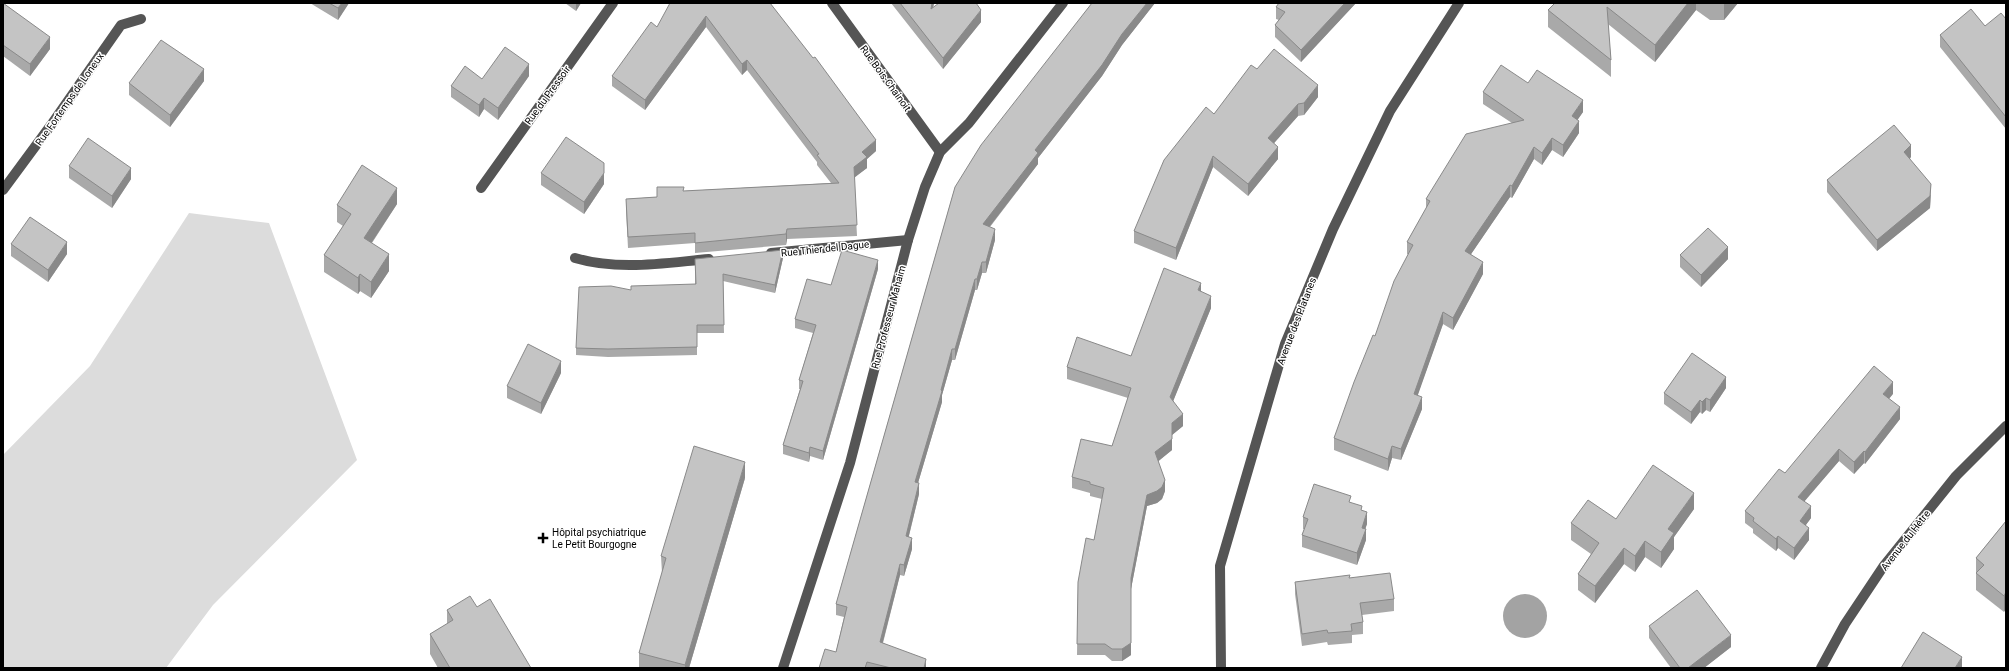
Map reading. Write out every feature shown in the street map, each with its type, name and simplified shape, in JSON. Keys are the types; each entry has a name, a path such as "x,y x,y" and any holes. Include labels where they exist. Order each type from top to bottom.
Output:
{"street":[{"name":"Rue du Pressoir","path":"481,188 613,3"},
{"name":"Rue Bois-Chainoit","path":"832,3 940,152"},
{"name":"Rue Professeur Mahaim","path":"783,668 850,462 908,240 925,187 940,152 969,123 1063,3"},
{"name":"Avenue des Platanes","path":"1221,668 1220,566 1285,344 1333,229 1390,111 1459,3"},
{"name":"Rue Fortemps de Loneux","path":"3,190 51,125 121,25 141,19"},
{"name":"Rue Thier del Dague","path":"760,254 908,240"},
{"path":"575,258 596,264 636,265 721,258"},
{"name":"Avenue du Hêtre","path":"1821,668 1845,624 1883,567 1956,476 2006,426"}],"shaded area":[{"path":"189,213 269,223 357,460 213,605 166,668 3,668 3,455 90,366"},
{"path":"1521,594 1529,594 1534,595 1541,600 1546,607 1546,625 1541,632 1534,637 1521,638 1513,635 1506,628 1503,620 1503,612 1506,604 1513,597"}],"building":[{"path":"3,3 50,37 30,64 3,45"},
{"path":"329,3 342,3 338,8"},
{"path":"670,3 770,3 813,58 815,57 876,140 862,152 867,157 854,167 857,225 787,229 786,234 695,243 695,233 628,237 626,199 657,197 657,187 684,187 683,191 839,183 817,155 819,154 747,60 742,64 706,16 645,100 612,76 651,22 657,27"},
{"path":"900,3 932,3 931,9 939,3 976,3 981,10 943,58"},
{"path":"1092,3 1147,3 1122,34 1102,65 1035,150 1038,153 983,224 995,229 986,262 982,262 977,279 975,279 955,349 952,349 941,390 942,391 915,482 919,483 906,536 912,538 904,565 900,564 880,642 926,659 924,668 891,668 867,662 865,668 819,668 825,649 836,652 847,607 836,604 955,187 981,145"},
{"path":"1279,3 1345,3 1301,50 1275,25 1285,12 1276,7"},
{"path":"1555,3 1688,3 1655,45 1607,7 1611,60 1548,10"},
{"path":"1971,9 1985,26 2001,13 2006,19 2006,117 1940,35"},
{"path":"161,40 204,69 170,115 129,83"},
{"path":"505,47 529,64 498,108 484,98 479,105 451,86 465,66 482,79"},
{"path":"1274,49 1318,85 1304,103 1298,104 1268,138 1278,147 1248,184 1213,156 1176,248 1134,231 1164,160 1206,107 1214,114 1251,65 1257,69"},
{"path":"1501,65 1528,83 1537,70 1583,100 1572,116 1579,121 1563,145 1552,138 1542,153 1534,147 1512,186 1510,185 1465,251 1483,262 1453,318 1443,312 1414,394 1422,397 1401,449 1392,446 1388,459 1334,438 1354,382 1373,335 1375,336 1394,281 1413,245 1407,242 1430,201 1426,199 1466,134 1524,120 1483,92"},
{"path":"1894,125 1911,145 1904,152 1931,184 1930,196 1877,240 1827,180"},
{"path":"566,137 604,163 604,173 584,202 541,173"},
{"path":"88,138 131,168 112,196 69,166"},
{"path":"362,165 397,188 364,238 389,254 371,282 360,274 358,278 324,255 351,214 337,205"},
{"path":"30,217 67,242 48,270 11,244"},
{"path":"1708,228 1728,247 1701,275 1680,255"},
{"path":"783,250 775,285 723,274 724,325 697,325 697,347 608,349 576,348 579,287 611,286 631,290 631,286 696,284 695,259"},
{"path":"842,250 878,260 823,451 810,447 809,453 783,445 803,381 799,380 816,325 795,319 807,279 831,285"},
{"path":"1164,268 1201,283 1198,290 1211,296 1170,397 1183,414 1172,423 1172,439 1155,452 1165,480 1162,487 1147,495 1131,578 1131,643 1122,649 1112,649 1105,644 1077,644 1078,582 1086,538 1094,540 1104,488 1072,477 1081,439 1112,446 1131,388 1067,367 1077,337 1131,356"},
{"path":"528,344 561,361 541,403 507,386"},
{"path":"1692,353 1726,377 1710,400 1706,398 1702,402 1700,400 1691,412 1664,393"},
{"path":"1874,366 1893,382 1883,394 1900,407 1865,452 1864,451 1854,462 1839,449 1798,497 1811,506 1800,521 1809,528 1794,548 1778,536 1776,539 1753,521 1754,518 1745,511 1779,469 1785,473"},
{"path":"694,446 745,462 685,665 639,653 666,558 661,556"},
{"path":"1653,465 1694,493 1668,529 1674,533 1661,552 1645,541 1635,556 1624,548 1595,586 1578,574 1599,543 1571,523 1588,500 1616,519"},
{"path":"1314,484 1351,496 1349,502 1362,506 1361,510 1367,512 1362,528 1366,529 1357,553 1302,535 1308,519 1303,517"},
{"path":"2006,521 2006,592 2004,596 1976,573 1984,565 1976,558"},
{"path":"1390,573 1394,599 1360,603 1363,622 1351,624 1352,631 1328,633 1327,630 1302,634 1295,582 1350,575 1349,578"},
{"path":"1697,590 1731,635 1688,668 1680,668 1649,626"},
{"path":"470,596 477,607 490,599 531,668 450,668 430,634 453,620 447,610"},
{"path":"1923,632 1962,657 1955,668 1901,668"}],"place":[{"name":"Hôpital psychiatrique Le Petit Bourgogne","path":"543,538"}]}
